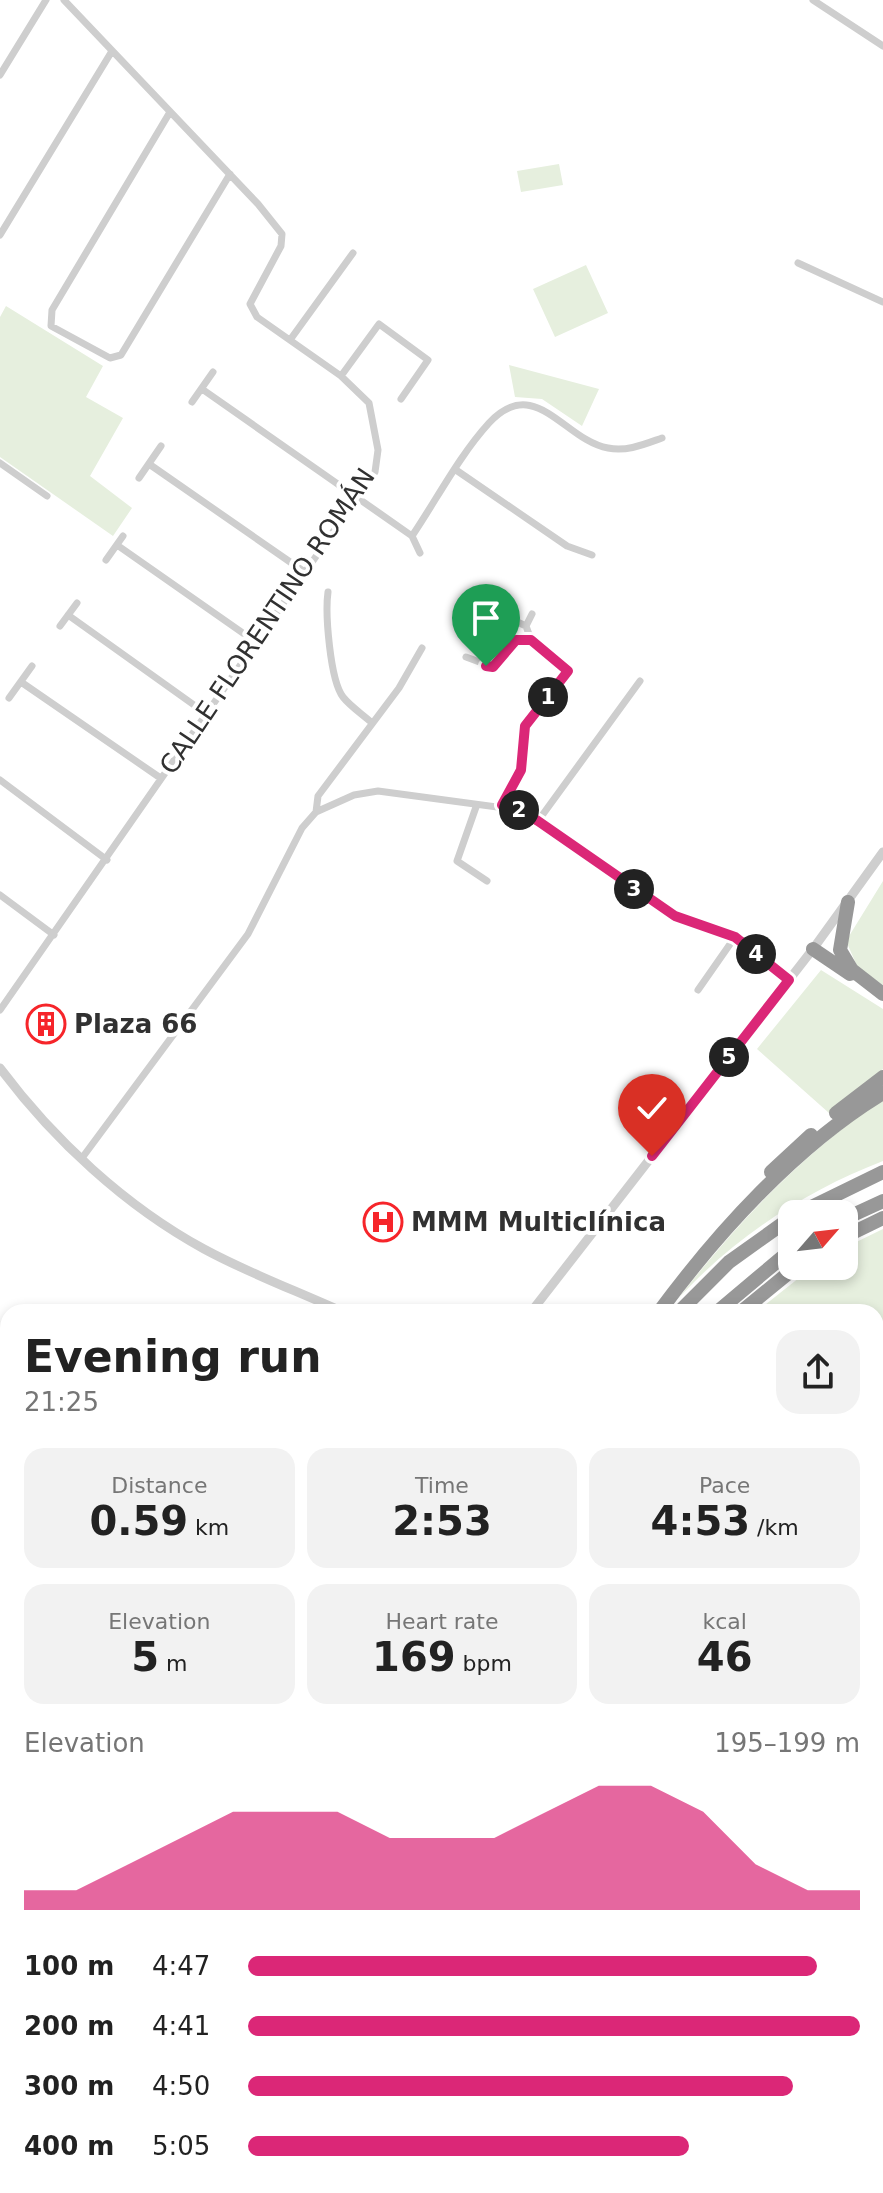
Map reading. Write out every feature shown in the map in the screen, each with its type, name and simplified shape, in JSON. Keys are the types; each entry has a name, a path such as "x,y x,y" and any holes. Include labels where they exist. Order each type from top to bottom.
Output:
{"highway":[{"path":"848,902 840,950 852,970 883,996"},
{"path":"813,949 883,996"},
{"path":"665,1304 742,1203 789,1154 883,1077"},
{"path":"715,1240 838,1124 883,1093"},
{"path":"824,1200 883,1172"},
{"path":"858,1212 883,1201"},
{"path":"858,1230 883,1218"},
{"path":"687,1304 729,1262 778,1227"},
{"path":"727,1304 778,1261"},
{"path":"751,1304 780,1280"}],"street":[{"path":"0,75 46,0"},
{"name":"CALLE FLORENTINO ROMÁN","path":"0,1010 107,860 159,777 208,715 375,472 378,450 369,403 341,376 257,317 250,304 281,246 282,234 230,174 64,0"},
{"path":"813,0 883,46"},
{"path":"0,235 112,51"},
{"path":"170,112 52,310 51,326 110,358 121,355 230,174"},
{"path":"290,340 353,253"},
{"path":"798,263 883,302"},
{"path":"341,376 379,324 428,360 401,399"},
{"path":"192,402 213,372"},
{"path":"202,389 412,536 420,553"},
{"path":"412,536 490,422 515,405 540,407 590,441 607,448 629,449 662,438"},
{"path":"139,478 161,446"},
{"path":"0,463 47,496"},
{"path":"149,464 306,573"},
{"path":"456,470 567,546 592,555"},
{"path":"106,560 123,536"},
{"path":"117,545 257,643"},
{"path":"328,592 332,661 337,686 342,696 371,722"},
{"path":"60,626 77,603"},
{"path":"498,613 526,626 531,640 540,650 568,671 525,726 521,770 502,805"},
{"path":"526,626 532,614"},
{"path":"68,615 208,715"},
{"path":"466,657 493,667 516,640 531,640"},
{"path":"316,812 318,796 399,688 422,648"},
{"path":"9,698 32,666"},
{"path":"538,821 640,681"},
{"path":"21,682 159,777"},
{"path":"0,780 107,860"},
{"path":"82,1158 248,934 302,828 316,812 354,795 378,791 476,807 502,805 520,810 675,916 735,937 789,980"},
{"path":"476,807 457,861 487,881"},
{"path":"537,1304 813,949 883,852"},
{"path":"0,895 54,935"},
{"path":"698,990 735,937"},
{"path":"0,1068 29,1106 82,1158 153,1217 204,1249 325,1304"}],"green space":[{"path":"559,164 563,185 521,192 517,171"},
{"path":"586,265 608,313 555,337 533,289"},
{"path":"6,306 103,366 86,397 123,418 90,476 132,508 113,536 0,457 0,317"},
{"path":"509,365 599,389 582,426 542,399 515,397"},
{"path":"883,881 883,985 858,968 846,941"},
{"path":"821,970 883,1009 883,1069 829,1113 757,1049"},
{"path":"883,1099 883,1161 802,1200 778,1200 778,1214 722,1256 677,1300 772,1191"},
{"path":"883,1229 883,1304 766,1304 796,1280 858,1280 858,1241"}],"place":[{"name":"Plaza 66","path":"46,1024"},
{"name":"MMM Multiclínica","path":"383,1222"}],"route":[{"path":"486,666 493,667 500,662 516,640 531,640 568,671 525,726 521,770 502,805 520,810 538,821 551,833 675,916 735,937 789,980 652,1156"}]}
